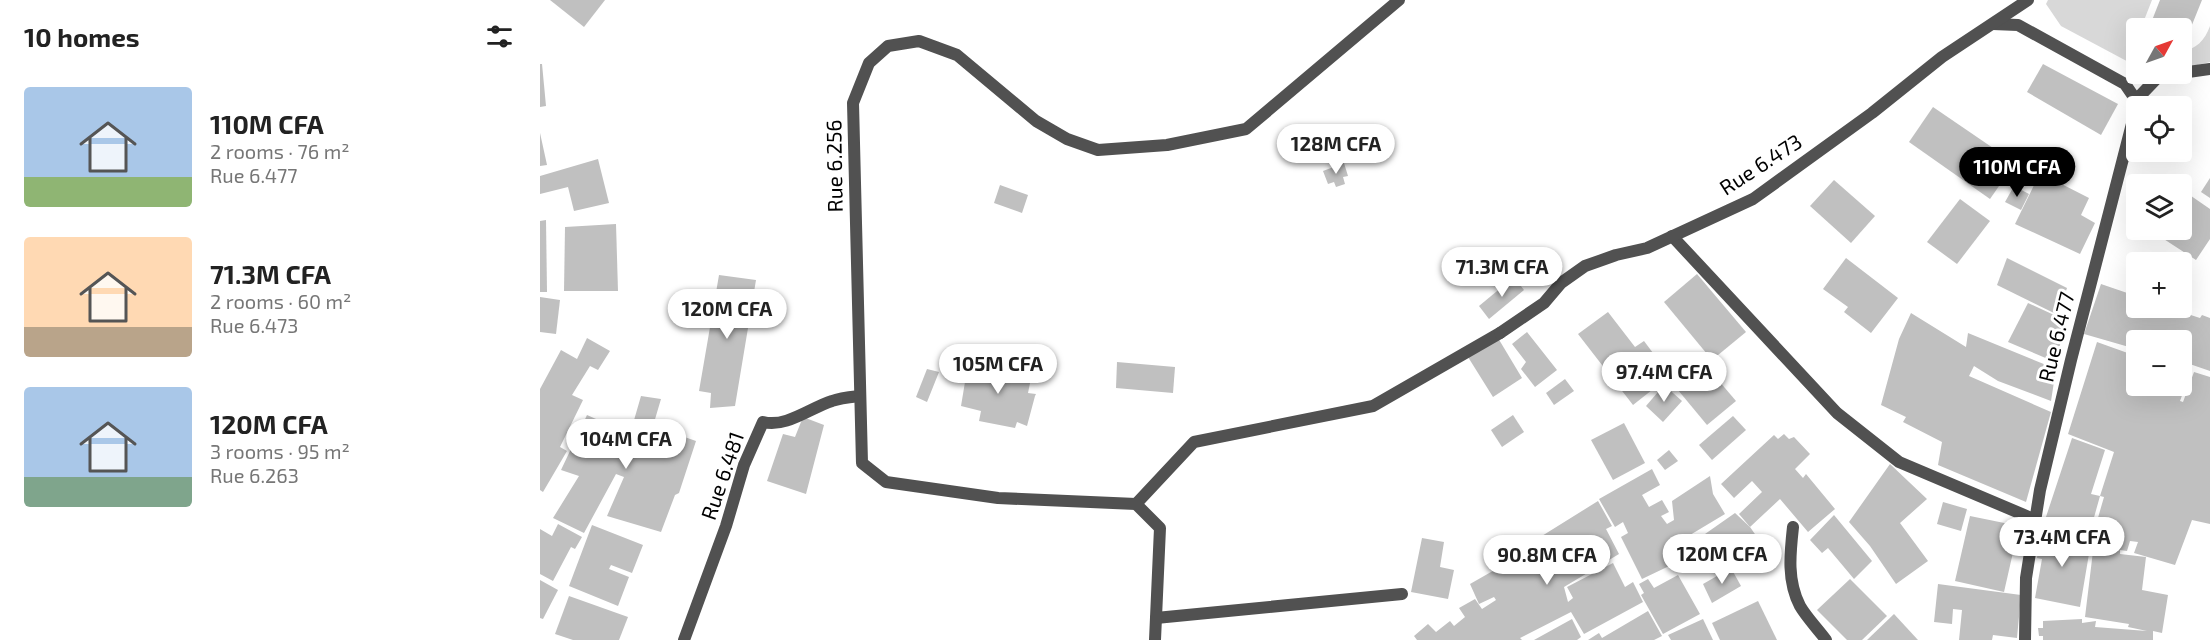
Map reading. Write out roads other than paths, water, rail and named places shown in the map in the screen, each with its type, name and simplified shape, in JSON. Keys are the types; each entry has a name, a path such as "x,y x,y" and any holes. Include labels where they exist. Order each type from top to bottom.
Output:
{"street":[{"name":"Rue 6.256","path":"1136,504 998,498 886,482 862,463 853,103 868,63 888,45 919,41 957,55 1036,121 1067,139 1098,150 1167,145 1246,129 1399,0"},
{"name":"Rue 6.473","path":"1136,504 1194,442 1373,406 1500,333 1544,303 1561,283 1586,266 1616,255 1647,248 1753,199 1872,113 1942,57 2028,0"},
{"path":"1993,24 2018,25 2125,84 2133,96"},
{"path":"2192,71 2210,69"},
{"path":"2140,96 2151,84"},
{"name":"Rue 6.477","path":"2025,640 2026,578 2040,490 2126,147"},
{"path":"1672,236 1837,412 1883,451 1899,462 2036,520"},
{"name":"Rue 6.481","path":"684,640 726,526 744,465 763,422 772,424 790,419 833,400 860,396"},
{"path":"1136,504 1160,528 1155,640"},
{"path":"1793,527 1790,558 1791,582 1800,606 1826,640"},
{"path":"1156,618 1402,594"}]}
